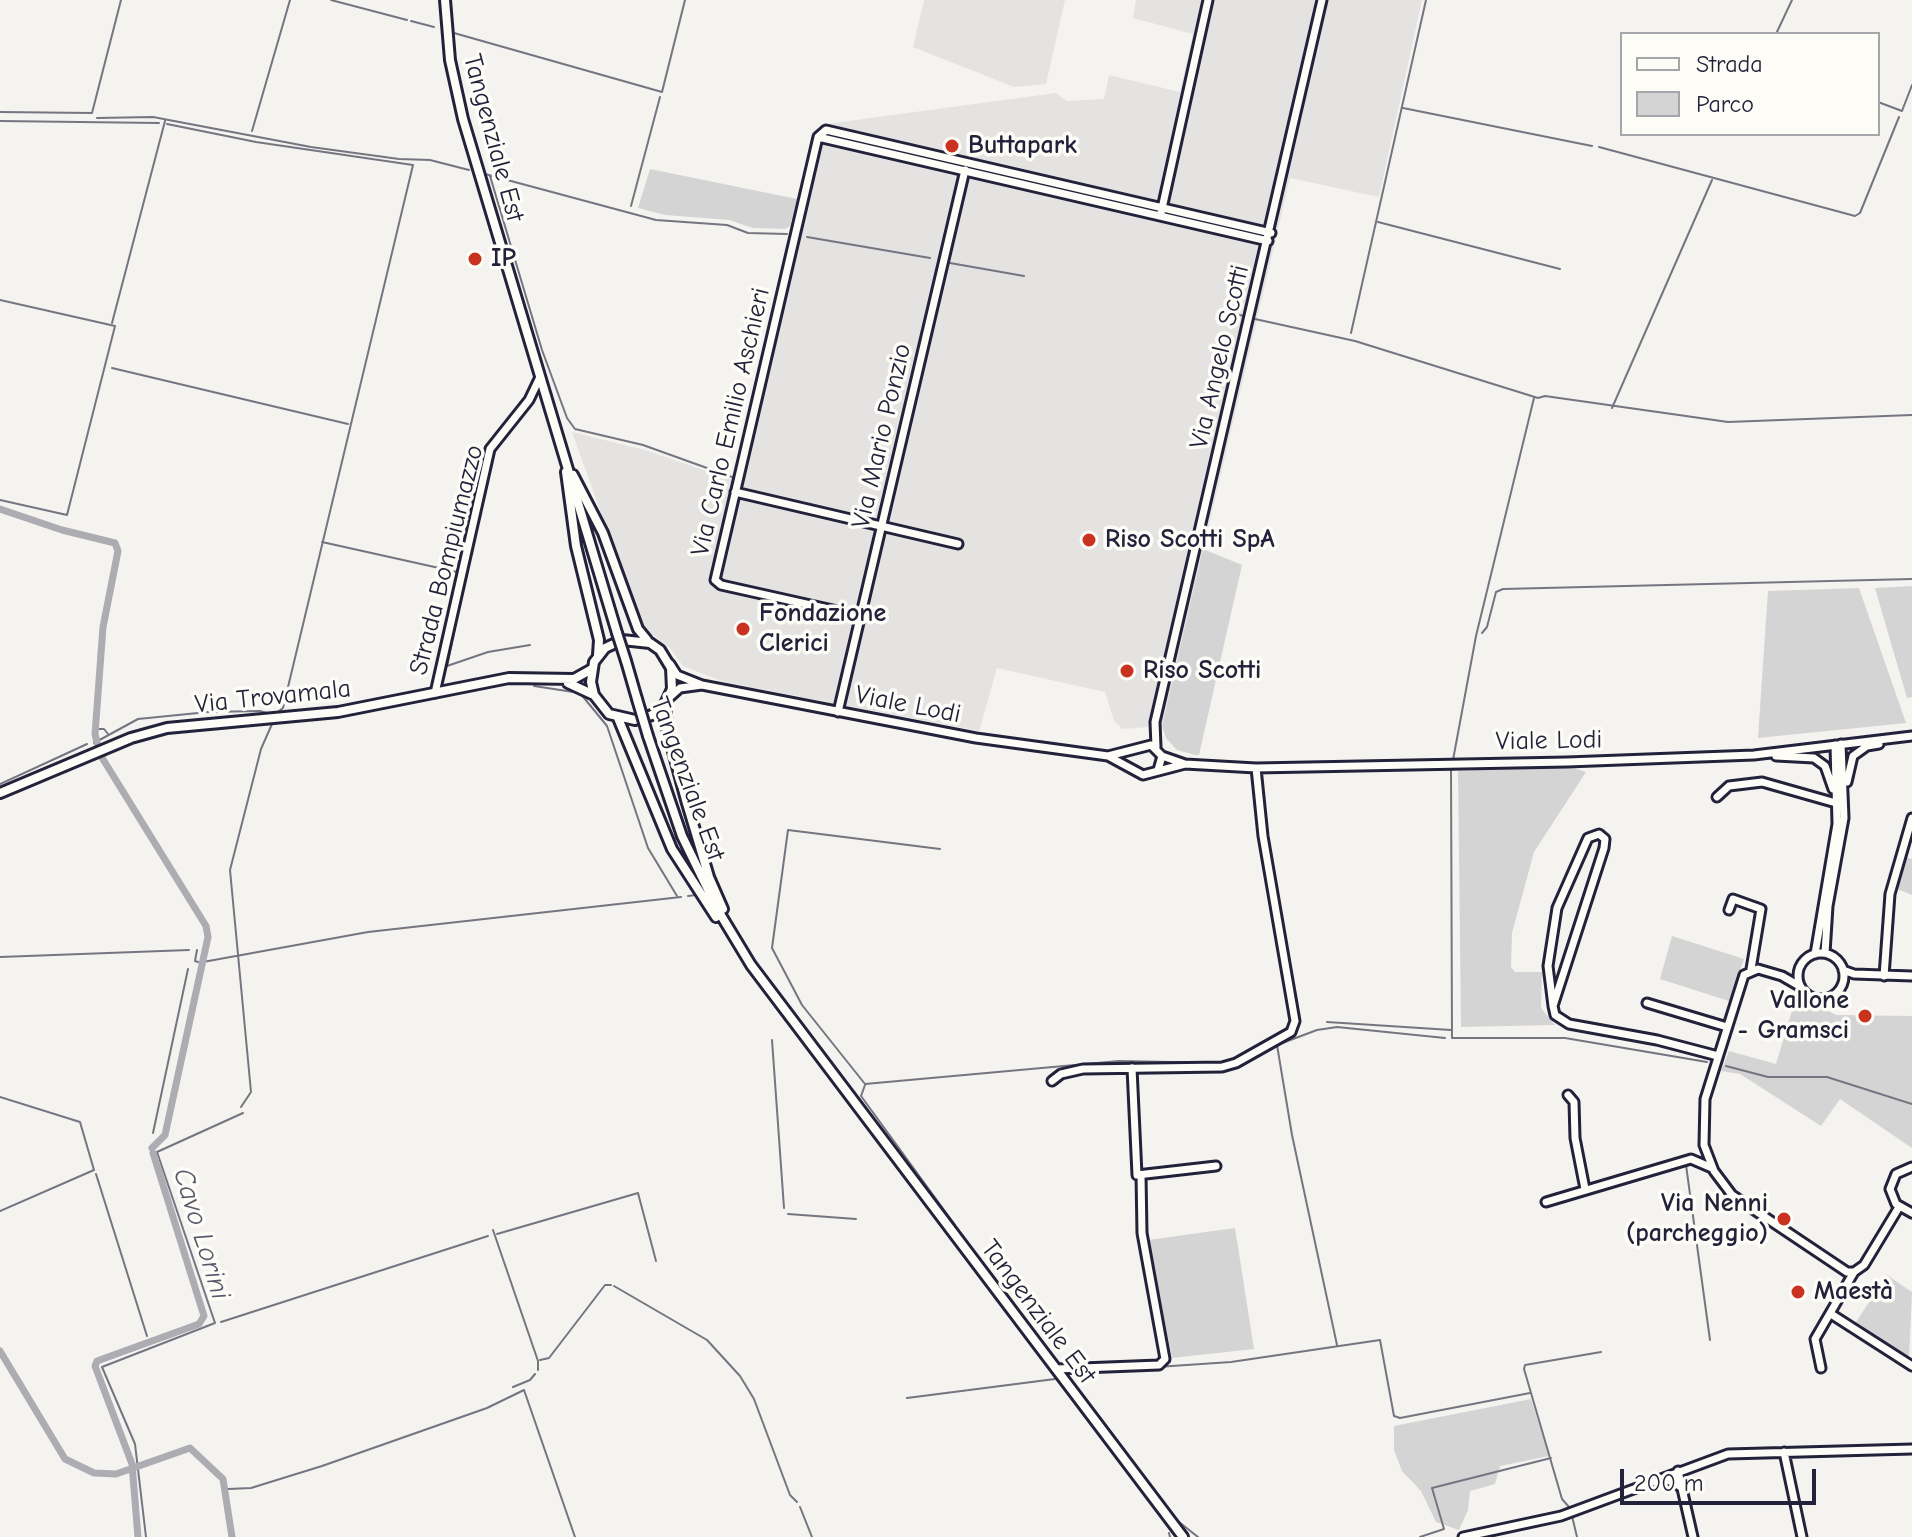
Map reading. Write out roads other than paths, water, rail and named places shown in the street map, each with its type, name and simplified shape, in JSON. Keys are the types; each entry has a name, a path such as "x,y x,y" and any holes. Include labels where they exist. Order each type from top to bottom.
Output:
{"main road":[{"name":"Tangenziale Est","path":"445,0 450,60 463,119 668,801 698,871 732,936 777,1003 1183,1537"},
{"path":"567,464 603,533 638,629 667,659 673,679 666,701 667,729 709,877 726,915 769,983 777,1003"},
{"path":"567,464 576,546 599,640 598,656 592,669 594,695 600,706 618,718 643,719 666,701"},
{"path":"598,656 622,640 650,643"},
{"name":"Via Trovamala","path":"0,793 131,738 167,728 308,716 509,678 574,679 592,669"},
{"name":"Via Trovamala","path":"559,680 594,695"},
{"path":"618,718 672,849 758,984 777,1003"}],"street":[{"path":"1161,213 1208,0"},
{"name":"Via Angelo Scotti","path":"1156,747 1155,722 1270,237 1322,0"},
{"path":"818,137 826,130 1161,213"},
{"path":"818,137 1270,237"},
{"name":"Via Carlo Emilio Aschieri","path":"818,137 715,580 860,616"},
{"name":"Via Mario Ponzio","path":"838,712 965,170"},
{"name":"Strada Bompiumazzo","path":"435,693 490,449 529,400 540,375"},
{"path":"529,400 541,397 548,400"},
{"path":"735,492 958,544"},
{"name":"Viale Lodi","path":"667,659 677,675 702,685 838,712 976,738 1108,756 1133,751"},
{"path":"666,701 680,688 702,685"},
{"name":"Via Angelo Scotti","path":"1141,745 1155,722"},
{"path":"1815,954 1821,905 1834,853 1839,798 1853,756 1867,746 1912,736"},
{"name":"Viale Lodi","path":"1158,770 1185,764 1256,768 1754,755 1912,736"},
{"path":"1825,953 1839,798 1838,744"},
{"path":"1141,745 1156,747 1162,756 1158,770 1149,775 1135,770 1131,761 1133,751 1141,745"},
{"path":"1754,755 1814,758 1825,766 1839,798"},
{"name":"Viale Lodi","path":"1108,756 1135,770"},
{"name":"Viale Lodi","path":"1162,756 1185,764"},
{"path":"1052,1081 1061,1074 1083,1069 1222,1067 1291,1032 1295,1021 1263,836 1256,768"},
{"path":"1717,797 1729,786 1762,782 1839,798"},
{"path":"1884,976 1890,894 1912,818"},
{"path":"1553,1006 1604,848 1605,839 1599,834 1588,838 1562,893 1550,937 1548,971 1553,1006 1555,1015 1569,1024 1657,1040 1718,1056"},
{"path":"1729,910 1733,899 1761,909 1751,969 1744,975 1724,1026 1705,1099 1703,1139 1712,1168 1732,1195 1847,1272 1854,1272"},
{"path":"1782,976 1800,967 1815,954 1825,953 1837,959 1843,970 1843,983"},
{"path":"1800,967 1801,987"},
{"path":"1751,969 1782,976 1814,998 1834,995 1843,983 1867,974"},
{"path":"1843,970 1884,976 1912,976"},
{"path":"1548,971 1552,976 1563,975"},
{"path":"1647,1003 1724,1026"},
{"path":"1132,1068 1137,1175 1216,1166"},
{"path":"1568,1095 1574,1102 1575,1138 1585,1189"},
{"path":"1691,1159 1703,1139"},
{"path":"1546,1202 1691,1159 1712,1168"},
{"path":"1912,1167 1900,1171 1892,1181 1892,1197 1899,1207 1912,1213"},
{"path":"1056,1369 1159,1365 1165,1359 1142,1233 1141,1175"},
{"path":"1821,1368 1815,1339 1854,1272 1864,1265 1899,1207"},
{"path":"1831,1314 1912,1366"},
{"path":"1463,1537 1561,1516 1728,1454 1912,1449"},
{"path":"1784,1452 1802,1537"},
{"path":"1678,1471 1693,1537"},
{"path":"1654,1480 1672,1481 1682,1488"}],"waterway":[{"path":"0,112 92,113 121,0"},
{"path":"252,131 290,0"},
{"path":"331,0 407,20"},
{"path":"454,33 662,92 685,0"},
{"path":"1351,333 1426,0"},
{"path":"1777,32 1792,0"},
{"path":"411,21 434,27"},
{"path":"1880,103 1902,111 1912,85"},
{"path":"631,206 660,97"},
{"path":"1403,108 1592,146"},
{"path":"97,118 153,117 311,147 430,160 469,170"},
{"path":"1599,147 1855,216 1860,213 1899,117"},
{"path":"0,121 159,123"},
{"path":"112,323 165,121"},
{"path":"94,743 138,719 208,712 260,711 274,715 283,708 413,165 256,142 167,124"},
{"path":"485,174 656,220 727,225 748,233 787,234"},
{"path":"490,176 542,350 567,418 575,429 643,445 732,477"},
{"path":"1612,408 1712,180"},
{"path":"1378,222 1560,269"},
{"path":"807,237 930,258"},
{"path":"950,263 1024,276"},
{"path":"0,300 115,326 67,515 0,500"},
{"path":"1222,311 1244,316"},
{"path":"1255,319 1355,341 1538,398 1545,396 1728,422 1912,415"},
{"path":"112,368 348,424"},
{"path":"1453,760 1476,636 1534,398"},
{"name":"Cavo Lorini","path":"0,509 62,530 115,543 118,551 103,627 95,734 98,747"},
{"path":"322,542 457,572"},
{"path":"466,574 447,666 488,652 530,645"},
{"path":"1482,633 1487,627 1496,592 1503,589 1912,579"},
{"path":"534,686 580,693 607,726 648,848 677,896"},
{"path":"241,1107 251,1092 230,870 261,749 272,724"},
{"path":"95,729 104,729 108,734"},
{"path":"0,784 87,744"},
{"name":"Cavo Lorini","path":"101,756 206,926 208,937 165,1135 152,1148"},
{"path":"1451,768 1452,1038 1565,1038 1707,1062"},
{"path":"940,849 788,830 772,948 802,1005 865,1084 1119,1061 1223,1063 1242,1056"},
{"path":"688,896 696,895"},
{"path":"203,962 368,932 681,897"},
{"path":"0,957 189,950"},
{"path":"197,950 195,961 198,962"},
{"path":"153,1133 188,969"},
{"path":"1327,1022 1451,1030"},
{"path":"1337,1345 1292,1135 1277,1045 1317,1030 1337,1027 1445,1038"},
{"path":"1254,1049 1275,1037"},
{"path":"772,1040 784,1208"},
{"path":"1726,1066 1768,1077 1827,1077 1912,1104"},
{"path":"865,1085 861,1096 955,1225"},
{"path":"0,1097 80,1122 94,1170 0,1211"},
{"path":"146,1537 135,1444 102,1367 215,1323 157,1152 243,1113"},
{"name":"Cavo Lorini","path":"138,1537 132,1464 95,1366 97,1361 199,1324 204,1316 153,1153"},
{"path":"1686,1165 1710,1340"},
{"path":"96,1174 147,1336"},
{"path":"497,1234 638,1193 656,1261"},
{"path":"788,1214 856,1219"},
{"path":"493,1230 538,1361 538,1370"},
{"path":"221,1322 488,1236"},
{"path":"540,1360 549,1358 605,1285 611,1285"},
{"path":"614,1286 707,1340 740,1376 754,1399 790,1495 797,1502"},
{"path":"1068,1373 1231,1362 1380,1340 1394,1416 1400,1418 1530,1393"},
{"path":"0,1351 65,1459 94,1473 116,1474 190,1448 223,1479 232,1537"},
{"path":"1569,1507 1562,1499 1524,1369 1525,1365 1601,1352"},
{"path":"513,1387 530,1380 535,1374"},
{"path":"907,1398 1055,1379"},
{"path":"228,1489 251,1488 322,1466 487,1408 524,1390 575,1537"},
{"path":"1420,1537 1444,1529 1432,1488 1551,1458"},
{"path":"800,1507 812,1537"},
{"path":"1572,1516 1577,1537"},
{"path":"1179,1522 1198,1537"},
{"path":"1169,1533 1170,1537"}],"place":[{"name":"Buttapark","path":"952,146"},
{"name":"IP","path":"475,259"},
{"name":"Riso Scotti SpA","path":"1089,540"},
{"name":"Fondazione Clerici","path":"743,629"},
{"name":"Riso Scotti","path":"1127,671"},
{"name":"Vallone - Gramsci","path":"1865,1016"},
{"name":"Via Nenni (parcheggio)","path":"1784,1219"},
{"name":"Maestà","path":"1798,1292"}]}
